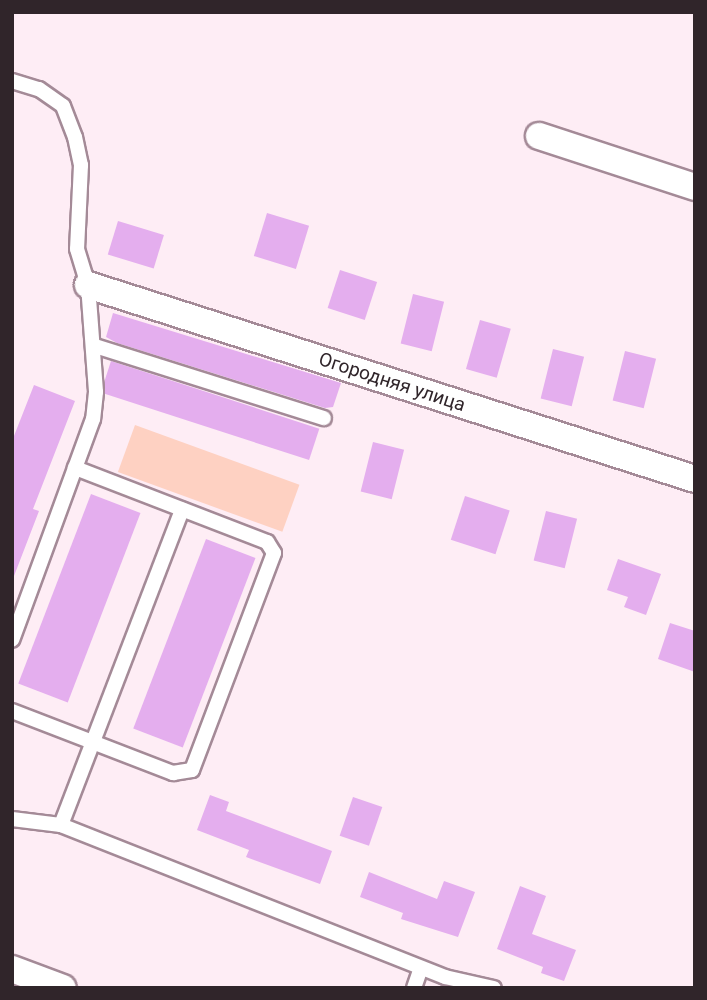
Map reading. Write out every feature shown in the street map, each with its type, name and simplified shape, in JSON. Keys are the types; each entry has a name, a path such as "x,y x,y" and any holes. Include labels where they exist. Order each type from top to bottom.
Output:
{"street":[{"path":"539,136 695,187"},
{"name":"Огородняя улица","path":"88,285 695,479"},
{"path":"12,969 63,988"}],"lane":[{"path":"12,81 40,89 63,106 75,137 81,165 77,249 88,285 95,346 93,419 12,640"},
{"path":"95,346 324,418"},
{"path":"12,711 173,773 192,770 274,553 267,542 75,468"},
{"path":"61,825 182,509"},
{"path":"12,819 61,825 421,968 494,988"},
{"path":"414,988 421,968"}],"shaded area":[{"path":"135,425 299,485 282,532 118,472"}],"building":[{"path":"267,213 309,226 296,269 254,256"},
{"path":"118,221 164,235 154,269 108,254"},
{"path":"340,270 377,282 365,320 328,308"},
{"path":"413,294 444,302 432,351 401,343"},
{"path":"113,313 341,383 333,407 325,408 117,343 106,337"},
{"path":"480,320 511,329 497,378 466,369"},
{"path":"553,349 584,357 572,406 541,398"},
{"path":"625,351 656,359 644,408 613,400"},
{"path":"111,361 319,429 309,460 101,392"},
{"path":"34,385 75,401 33,509 39,511 14,576 12,441"},
{"path":"373,442 404,450 392,499 361,491"},
{"path":"91,494 140,513 68,703 18,684"},
{"path":"465,496 510,511 495,554 451,540"},
{"path":"546,511 577,519 565,568 534,560"},
{"path":"206,539 255,558 183,748 133,729"},
{"path":"618,559 661,574 646,615 624,607 628,597 607,590"},
{"path":"670,623 695,631 695,672 658,659"},
{"path":"210,795 229,802 226,811 332,851 320,884 246,857 249,850 197,830"},
{"path":"353,797 382,807 369,846 340,836"},
{"path":"369,872 437,899 444,881 475,892 458,937 401,919 403,913 360,897"},
{"path":"520,886 546,896 532,934 576,950 564,981 541,973 543,967 497,949"}]}
